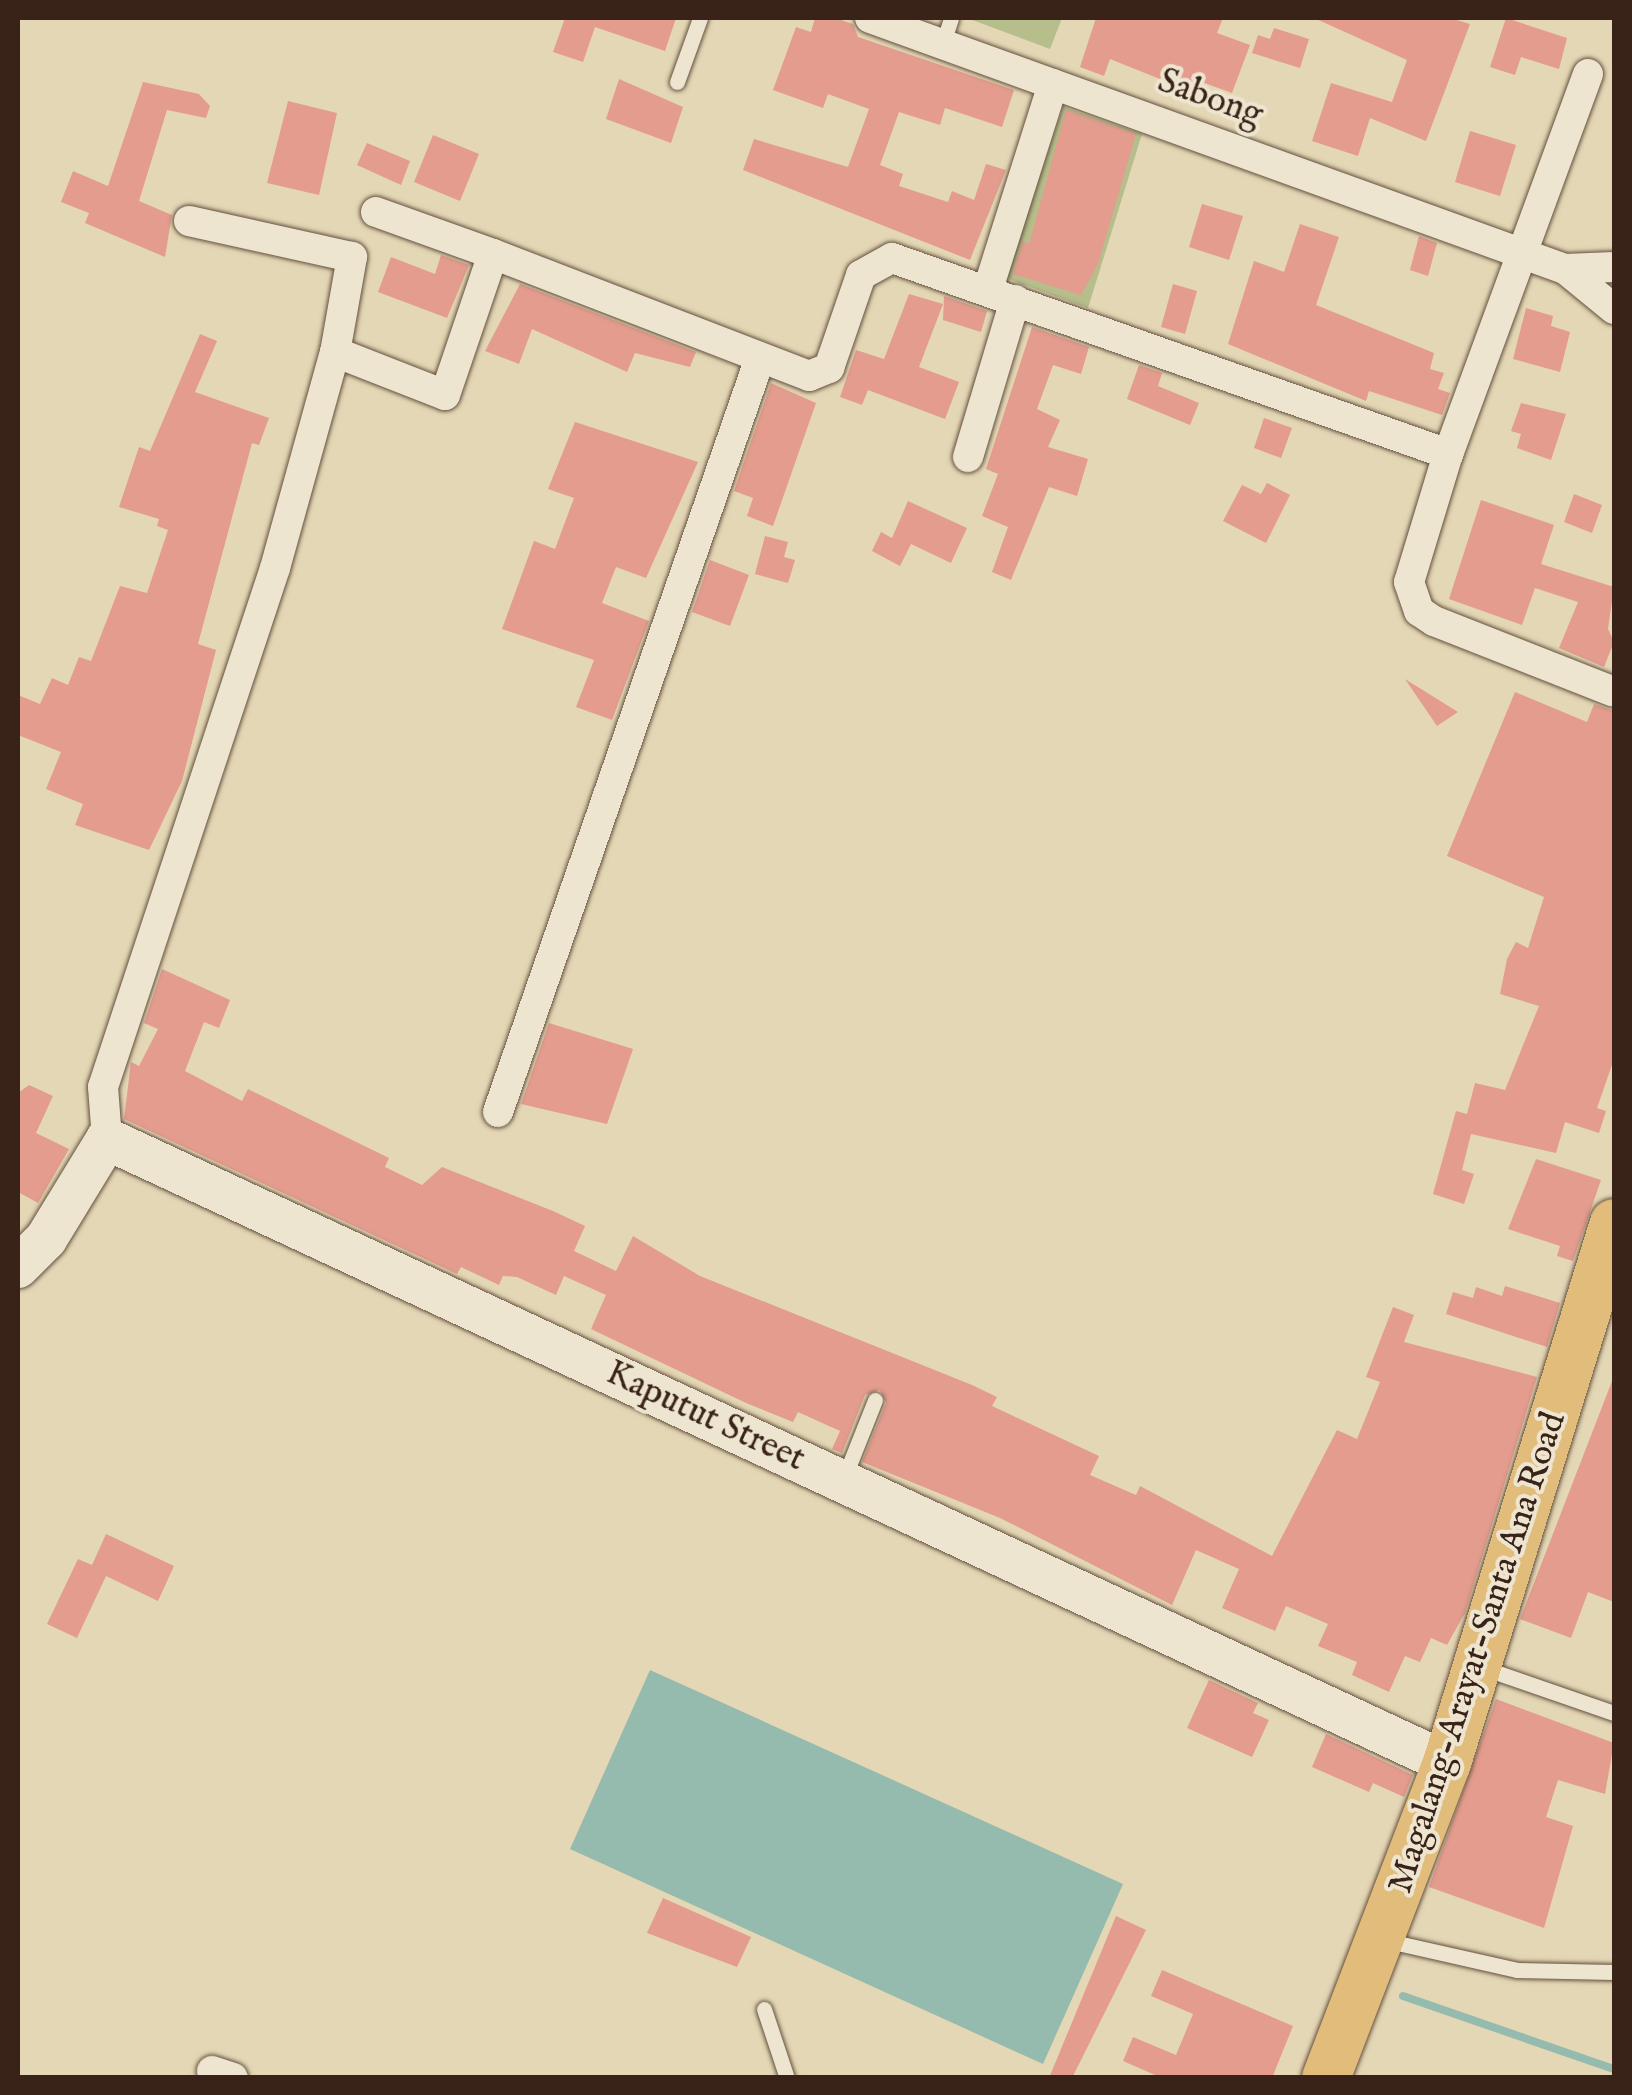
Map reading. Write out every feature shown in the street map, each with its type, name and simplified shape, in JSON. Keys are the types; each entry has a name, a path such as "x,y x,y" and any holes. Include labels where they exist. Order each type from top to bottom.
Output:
{"main road":[{"name":"Magalang-Arayat-Santa Ana Road","path":"1326,2078 1384,1940 1447,1763 1614,1223"}],"street":[{"name":"Sabong","path":"870,18 947,30 1053,84 1565,269"},
{"path":"1588,74 1448,454 1409,582 1419,611 1614,692"},
{"path":"968,457 1053,84"},
{"path":"376,212 493,254 759,361 809,376 829,368 861,275 880,260 1002,295 1448,454"},
{"path":"18,1267 46,1239 107,1139 103,1087 275,568 336,352 352,257 189,221"},
{"path":"336,352 445,395 493,254"},
{"path":"1565,269 1614,268"},
{"path":"1565,269 1614,309"},
{"path":"498,1112 759,361"},
{"name":"Kaputut Street","path":"107,1139 1447,1763"}],"lane":[{"path":"677,82 700,18"},
{"path":"843,1481 875,1400"},
{"path":"1477,1666 1614,1714"},
{"path":"1384,1940 1517,1970 1614,1972"},
{"path":"764,2009 787,2078"}],"green space":[{"path":"967,18 1062,18 1050,49"},
{"path":"1063,107 1142,134 1088,308 1006,278"}],"water":[{"path":"650,1670 1123,1884 1043,2064 570,1849"}],"building":[{"path":"565,18 676,18 665,51 595,27 583,62 553,52"},
{"path":"815,18 835,18 853,24 858,37 1014,90 1002,127 945,108 940,125 899,112 880,165 903,174 899,186 948,202 952,191 974,200 986,164 1006,170 970,260 743,170 754,139 848,167 869,109 828,94 823,108 773,90 796,27 811,32"},
{"path":"1096,18 1223,18 1217,33 1250,45 1232,93 1199,81 1195,93 1110,59 1104,76 1080,67"},
{"path":"1314,18 1450,18 1470,24 1426,141 1370,118 1358,156 1312,141 1331,83 1392,102 1407,60"},
{"path":"1506,18 1567,38 1559,69 1521,57 1515,75 1490,67"},
{"path":"1274,28 1309,39 1300,68 1252,53 1258,35 1270,39"},
{"path":"619,79 683,107 671,143 606,119"},
{"path":"143,82 199,94 210,106 206,118 167,110 139,201 172,215 165,257 85,223 89,213 61,202 73,171 108,186"},
{"path":"288,101 337,113 319,195 267,183"},
{"path":"1066,110 1136,134 1098,264 1081,295 1013,274 1023,241 1029,244"},
{"path":"1470,131 1516,145 1500,196 1455,182"},
{"path":"433,135 479,154 460,201 414,182"},
{"path":"367,143 410,161 401,185 357,165"},
{"path":"1202,204 1243,216 1229,260 1189,247"},
{"path":"1300,224 1339,237 1316,305 1434,353 1430,369 1444,373 1438,389 1450,393 1442,415 1369,391 1366,401 1228,344 1254,261 1284,272"},
{"path":"1419,236 1437,243 1428,276 1410,270"},
{"path":"441,255 469,265 447,318 378,292 391,257 435,274"},
{"path":"520,284 696,352 690,367 635,353 627,372 532,329 519,364 485,351"},
{"path":"1173,284 1197,291 1185,334 1161,327"},
{"path":"909,294 943,304 919,367 959,382 945,419 868,390 862,405 840,397 856,350 884,359"},
{"path":"944,296 987,311 981,332 943,320"},
{"path":"1526,308 1553,316 1551,326 1570,332 1560,372 1513,359"},
{"path":"1032,327 1089,347 1081,374 1053,365 1037,409 1060,420 1048,447 1088,459 1077,496 1049,487 1011,580 992,572 1008,527 982,516 998,474 986,469"},
{"path":"200,334 217,341 195,392 269,418 259,445 252,443 198,644 216,650 182,781 149,850 75,825 83,804 46,789 61,752 18,735 18,695 40,704 52,678 68,685 79,657 91,661 120,586 147,593 168,530 157,526 159,519 119,507 139,447 150,451"},
{"path":"1139,365 1162,373 1158,386 1199,403 1190,425 1127,399"},
{"path":"771,383 816,403 773,526 747,516 753,498 734,491"},
{"path":"1521,403 1566,414 1551,460 1517,448 1521,434 1511,431"},
{"path":"1264,418 1292,428 1281,458 1254,448"},
{"path":"575,422 698,462 646,578 616,567 602,603 649,621 612,720 576,707 594,660 502,629 534,541 555,549 574,498 548,489"},
{"path":"1267,483 1290,495 1266,543 1223,521 1242,485 1261,494"},
{"path":"1574,494 1602,505 1592,533 1564,522"},
{"path":"1481,500 1554,525 1541,564 1614,587 1608,629 1614,642 1604,667 1559,648 1578,602 1535,588 1522,625 1449,599"},
{"path":"908,501 967,528 951,563 911,544 900,566 872,551 881,532 892,538"},
{"path":"765,536 788,542 784,557 795,560 788,583 755,574"},
{"path":"710,560 749,575 730,626 692,612"},
{"path":"1405,679 1458,712 1437,726"},
{"path":"1515,692 1587,722 1594,704 1614,711 1614,1059 1597,1108 1606,1111 1599,1133 1565,1122 1556,1153 1471,1134 1462,1170 1474,1174 1464,1204 1433,1194 1456,1111 1467,1114 1475,1083 1505,1090 1539,1006 1500,994 1507,959 1516,942 1528,948 1544,897 1447,856"},
{"path":"162,969 230,1000 219,1028 204,1022 185,1071 242,1101 248,1089 389,1158 385,1167 422,1185 442,1167 553,1211 585,1226 574,1251 616,1271 633,1236 700,1276 972,1385 997,1397 992,1406 1099,1456 1090,1475 1136,1495 1140,1486 1272,1556 1337,1430 1357,1439 1380,1382 1366,1377 1393,1307 1414,1315 1404,1342 1537,1377 1465,1613 1447,1645 1431,1638 1420,1662 1405,1656 1389,1692 1352,1675 1357,1662 1318,1646 1328,1624 1286,1606 1275,1631 1222,1608 1239,1569 1196,1550 1172,1605 1000,1518 862,1462 886,1403 880,1390 865,1395 842,1453 832,1449 840,1431 798,1412 793,1422 746,1403 591,1329 606,1295 564,1276 556,1295 517,1277 503,1276 499,1285 461,1267 457,1274 124,1119 131,1062 139,1066 158,1029 144,1023"},
{"path":"549,1023 633,1049 607,1124 521,1104"},
{"path":"29,1085 53,1096 36,1133 69,1149 38,1203 18,1192 18,1093"},
{"path":"1536,1159 1601,1180 1573,1261 1557,1256 1560,1246 1508,1229"},
{"path":"1505,1286 1560,1303 1547,1347 1446,1314 1453,1292 1473,1298 1476,1287 1502,1296"},
{"path":"1614,1376 1614,1602 1588,1592 1571,1638 1520,1619"},
{"path":"106,1534 174,1566 158,1601 106,1576 77,1638 47,1624 78,1559 92,1565"},
{"path":"1209,1680 1258,1703 1253,1713 1269,1720 1252,1757 1187,1728"},
{"path":"1496,1699 1614,1743 1605,1794 1558,1780 1546,1817 1573,1826 1544,1928 1429,1887"},
{"path":"1326,1734 1413,1775 1404,1797 1373,1783 1369,1792 1312,1767"},
{"path":"663,1898 751,1937 737,1967 647,1933"},
{"path":"1116,1916 1146,1930 1072,2078 1049,2078"},
{"path":"1162,1970 1293,2026 1272,2078 1162,2078 1123,2061 1133,2037 1176,2055 1193,2014 1151,1996"}],"waterway":[{"path":"1403,1996 1614,2069"}]}
